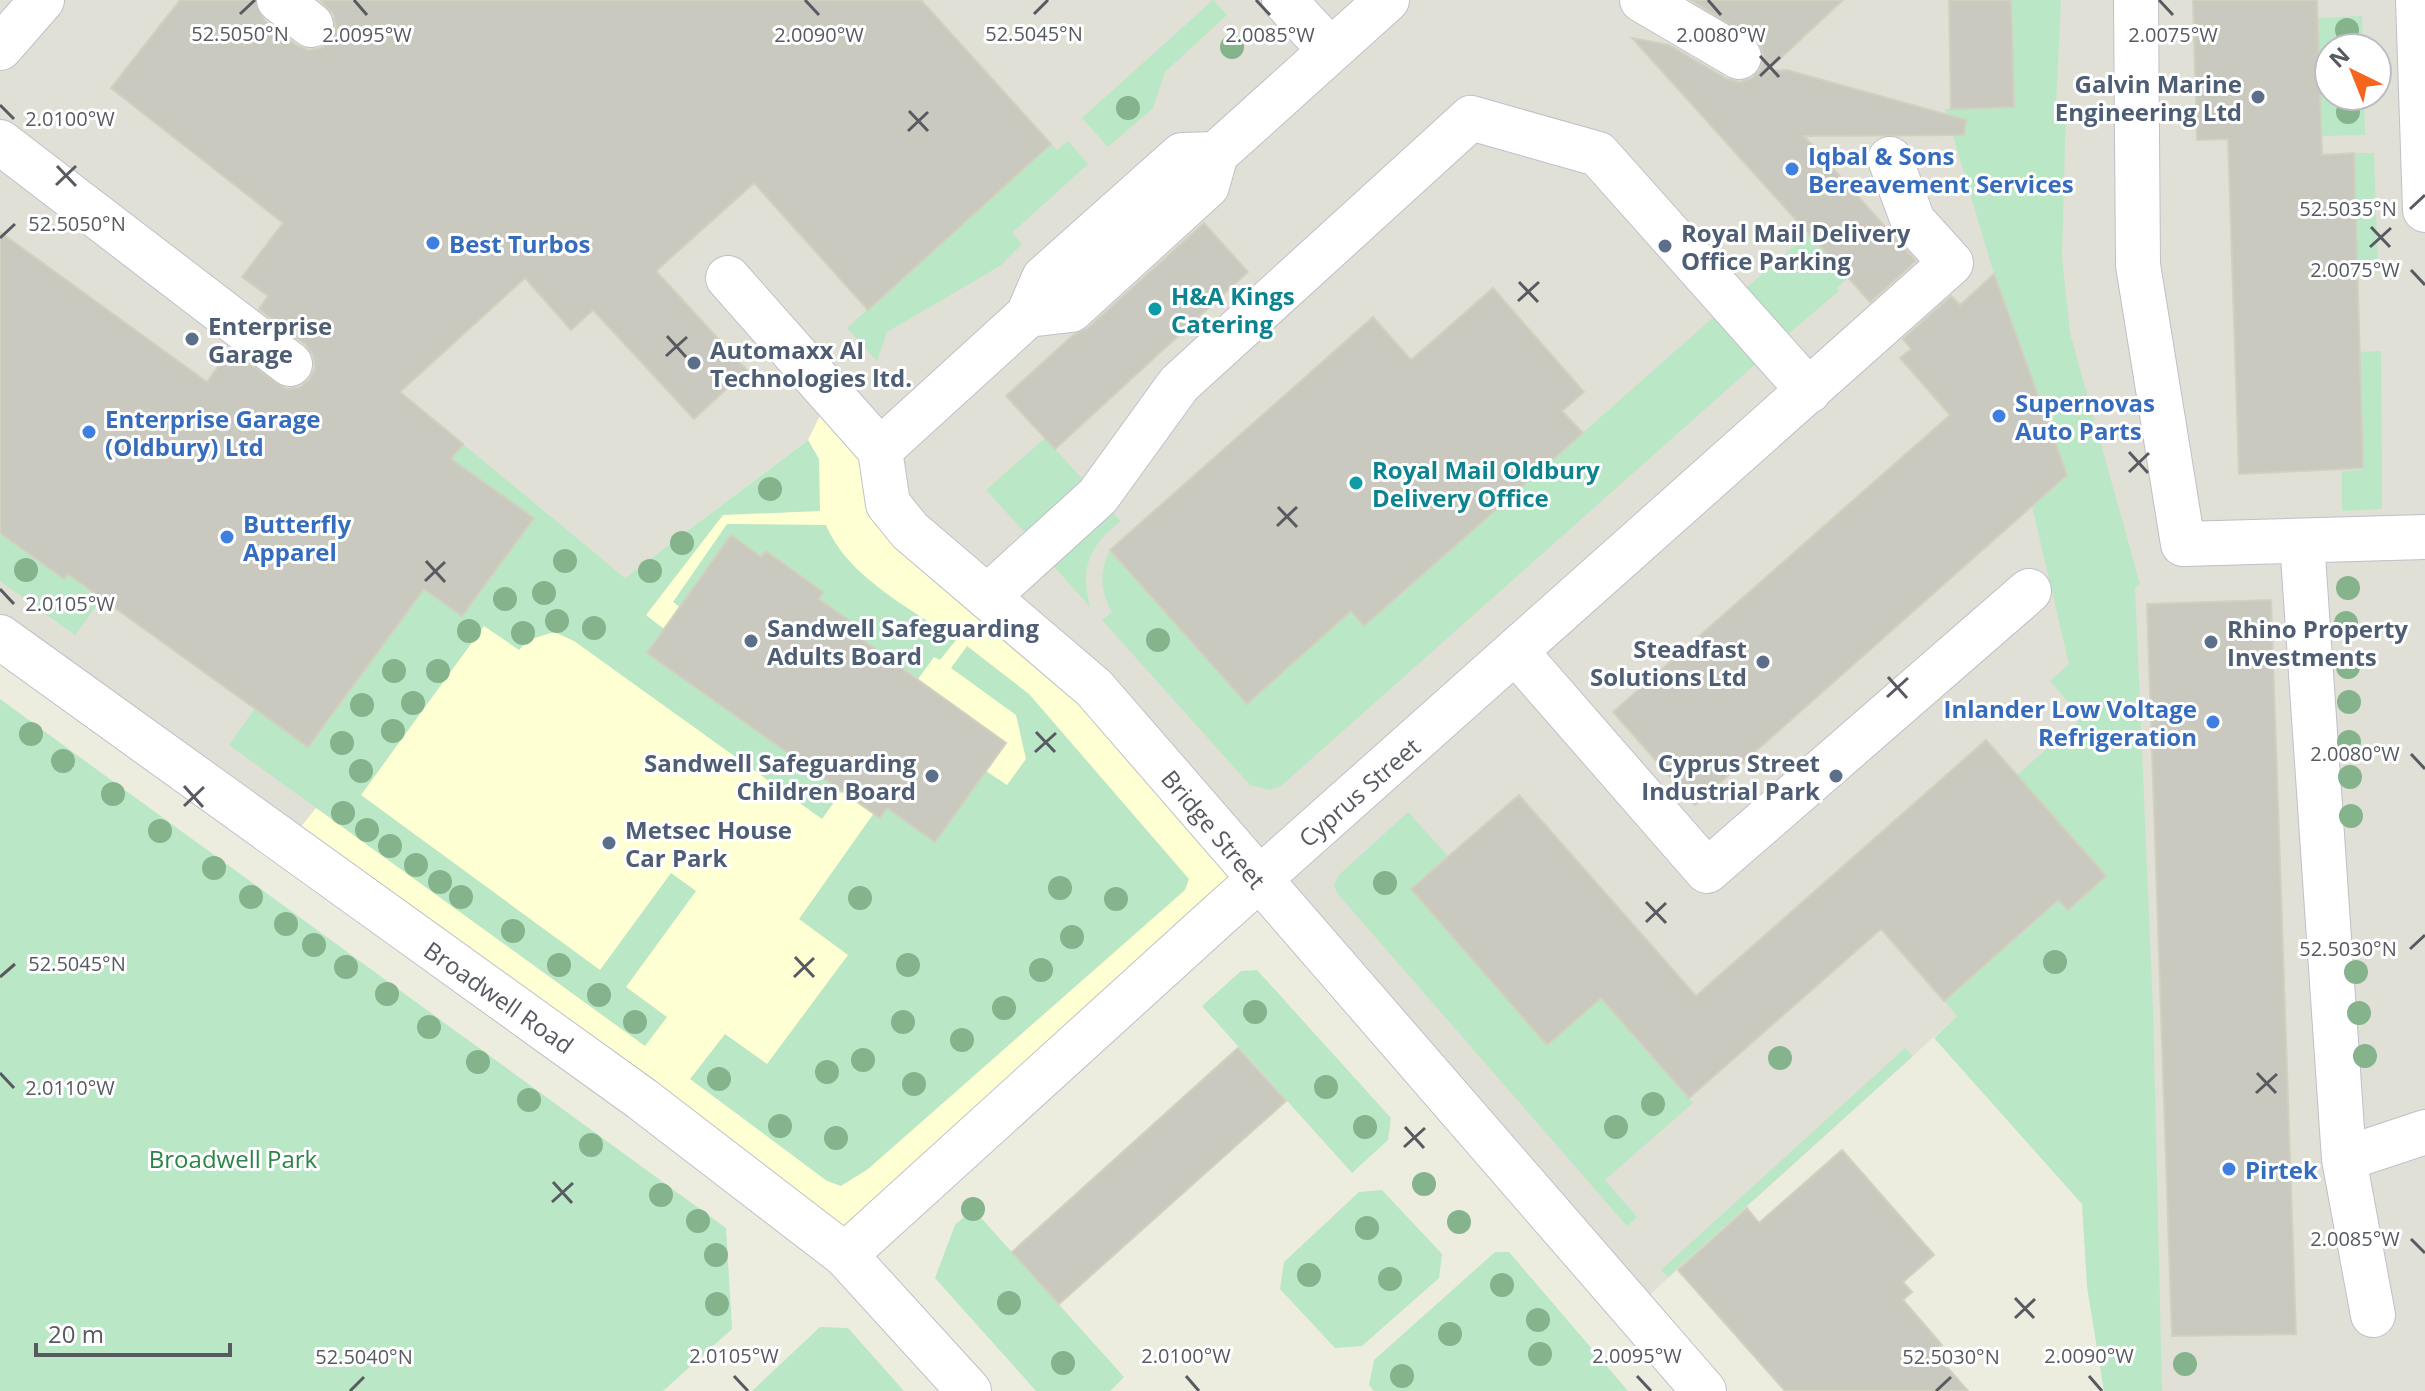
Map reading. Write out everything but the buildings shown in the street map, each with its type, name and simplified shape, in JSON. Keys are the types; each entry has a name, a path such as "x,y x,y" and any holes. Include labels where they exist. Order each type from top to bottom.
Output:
{"street":[{"path":"0,48 42,0"},
{"path":"1284,0 1330,50"},
{"path":"728,278 880,450 1028,315 1071,310 1207,186 1216,154 1387,0"},
{"path":"1642,0 1739,57"},
{"path":"2136,0 2138,265 2183,544 2425,537"},
{"path":"2418,0 2425,210"},
{"path":"987,597 1098,496 1179,384 1471,118 1598,154 1809,391"},
{"path":"0,142 290,364"},
{"name":"Cyprus Street","path":"845,1255 1258,880 1951,263 1913,221 1890,159"},
{"name":"Bridge Street","path":"880,450 888,504 910,531 1094,688 1704,1391"},
{"path":"2302,541 2344,1159 2373,1315"},
{"path":"1516,652 1707,871 2029,591"},
{"name":"Broadwell Road","path":"0,637 642,1099 845,1255 969,1391"},
{"path":"2344,1159 2425,1132"}],"shaded area":[{"path":"0,0 2425,0 2425,1391 2104,1391 2087,1286 2098,888 1633,1310 987,597 831,393 808,440 584,609 514,555 286,846 0,637","holes":["1995,275 2067,475 1900,358"]},
{"path":"831,392 1258,880 845,1255 286,846 514,554 597,600 780,460"}],"green space":[{"path":"1213,0 1227,15 1165,72 1153,108 1108,147 1082,118"},
{"path":"2011,0 2061,0 2056,105 2066,105 2062,258 2070,333 2140,584 2135,587 2153,1010 2162,1391 2104,1391 2087,1286 2082,1204 1934,1038 1957,1016 1926,979 2078,844 2017,775 2082,718 2050,681 2069,664 2032,506 2067,475 1994,274 1945,109 2014,107"},
{"path":"2362,16 2362,32 2318,32 2318,18"},
{"path":"2321,112 2364,112 2365,135 2322,136"},
{"path":"1068,141 1088,164 1012,233 1022,244 1000,266 887,332 877,361 847,328 1051,144 1057,150"},
{"path":"2354,153 2374,153 2378,273 2357,273"},
{"path":"1809,233 1849,277 1837,288 1839,291 1786,336 1745,289"},
{"path":"1717,314 1759,361 1281,786 1270,790 1250,785 1102,620 1112,612 1102,581 1110,550 1247,704 1351,611 1365,626"},
{"path":"2381,351 2382,509 2342,511 2342,471 2363,470 2360,352"},
{"path":"1045,438 1086,483 1027,535 986,490"},
{"path":"808,440 819,459 820,511 723,515 646,615 664,629 647,652 767,738 849,781 822,819 574,641 554,632 528,640 519,650 484,626 361,795 600,970 671,873 696,891 626,987 667,1017 645,1046 229,745 255,708 309,747 424,589 463,615 533,518 451,459 463,444 625,578"},
{"path":"1110,510 1121,521 1101,539 1090,558 1086,580 1090,607 1051,563"},
{"path":"727,524 826,525 849,561 865,576 956,640 940,660 934,657 918,679 846,628 850,622 819,599 822,592 767,551 761,557 731,536 680,607 673,602"},
{"path":"0,533 63,579 69,573 102,598 75,635 0,581"},
{"path":"967,646 1029,694 1189,879 1185,890 868,1169 841,1186 827,1181 690,1079 725,1034 767,1064 848,955 799,919 874,813 880,818 887,808 935,842 986,771 1007,785 1026,759 1016,715 951,668"},
{"name":"Broadwell Park","path":"0,699 726,1228 732,1329 663,1391 0,1391"},
{"path":"1408,812 1448,856 1412,889 1547,1044 1601,998 1693,1103 1605,1180 1637,1217 1627,1226 1337,893 1334,885 1339,875"},
{"path":"1257,970 1391,1118 1388,1140 1352,1173 1202,1006 1241,971"},
{"path":"1905,1048 1913,1056 1668,1277 1661,1270"},
{"path":"1382,1190 1442,1254 1439,1278 1362,1346 1335,1348 1280,1289 1284,1262 1359,1192"},
{"path":"973,1209 1124,1377 1110,1391 1036,1391 935,1278 955,1225"},
{"path":"1495,1252 1509,1252 1628,1391 1374,1391 1369,1385 1374,1360"},
{"path":"820,1327 848,1328 904,1391 752,1391"}],"place":[{"name":"Galvin Marine Engineering Ltd","path":"2258,97"},
{"name":"Iqbal & Sons Bereavement Services","path":"1792,169"},
{"name":"Best Turbos","path":"433,243"},
{"name":"Royal Mail Delivery Office Parking","path":"1665,246"},
{"name":"H&A Kings Catering","path":"1155,309"},
{"name":"Enterprise Garage","path":"192,339"},
{"name":"Automaxx AI Technologies ltd.","path":"694,363"},
{"name":"Supernovas Auto Parts","path":"1999,416"},
{"name":"Enterprise Garage (Oldbury) Ltd","path":"89,432"},
{"name":"Royal Mail Oldbury Delivery Office","path":"1356,483"},
{"name":"Butterfly Apparel","path":"227,537"},
{"name":"Sandwell Safeguarding Adults Board","path":"751,641"},
{"name":"Rhino Property Investments","path":"2211,642"},
{"name":"Steadfast Solutions Ltd","path":"1763,662"},
{"name":"Inlander Low Voltage Refrigeration","path":"2213,722"},
{"name":"Sandwell Safeguarding Children Board","path":"932,776"},
{"name":"Cyprus Street Industrial Park","path":"1836,776"},
{"name":"Metsec House Car Park","path":"609,843"},
{"name":"Pirtek","path":"2229,1169"}]}
